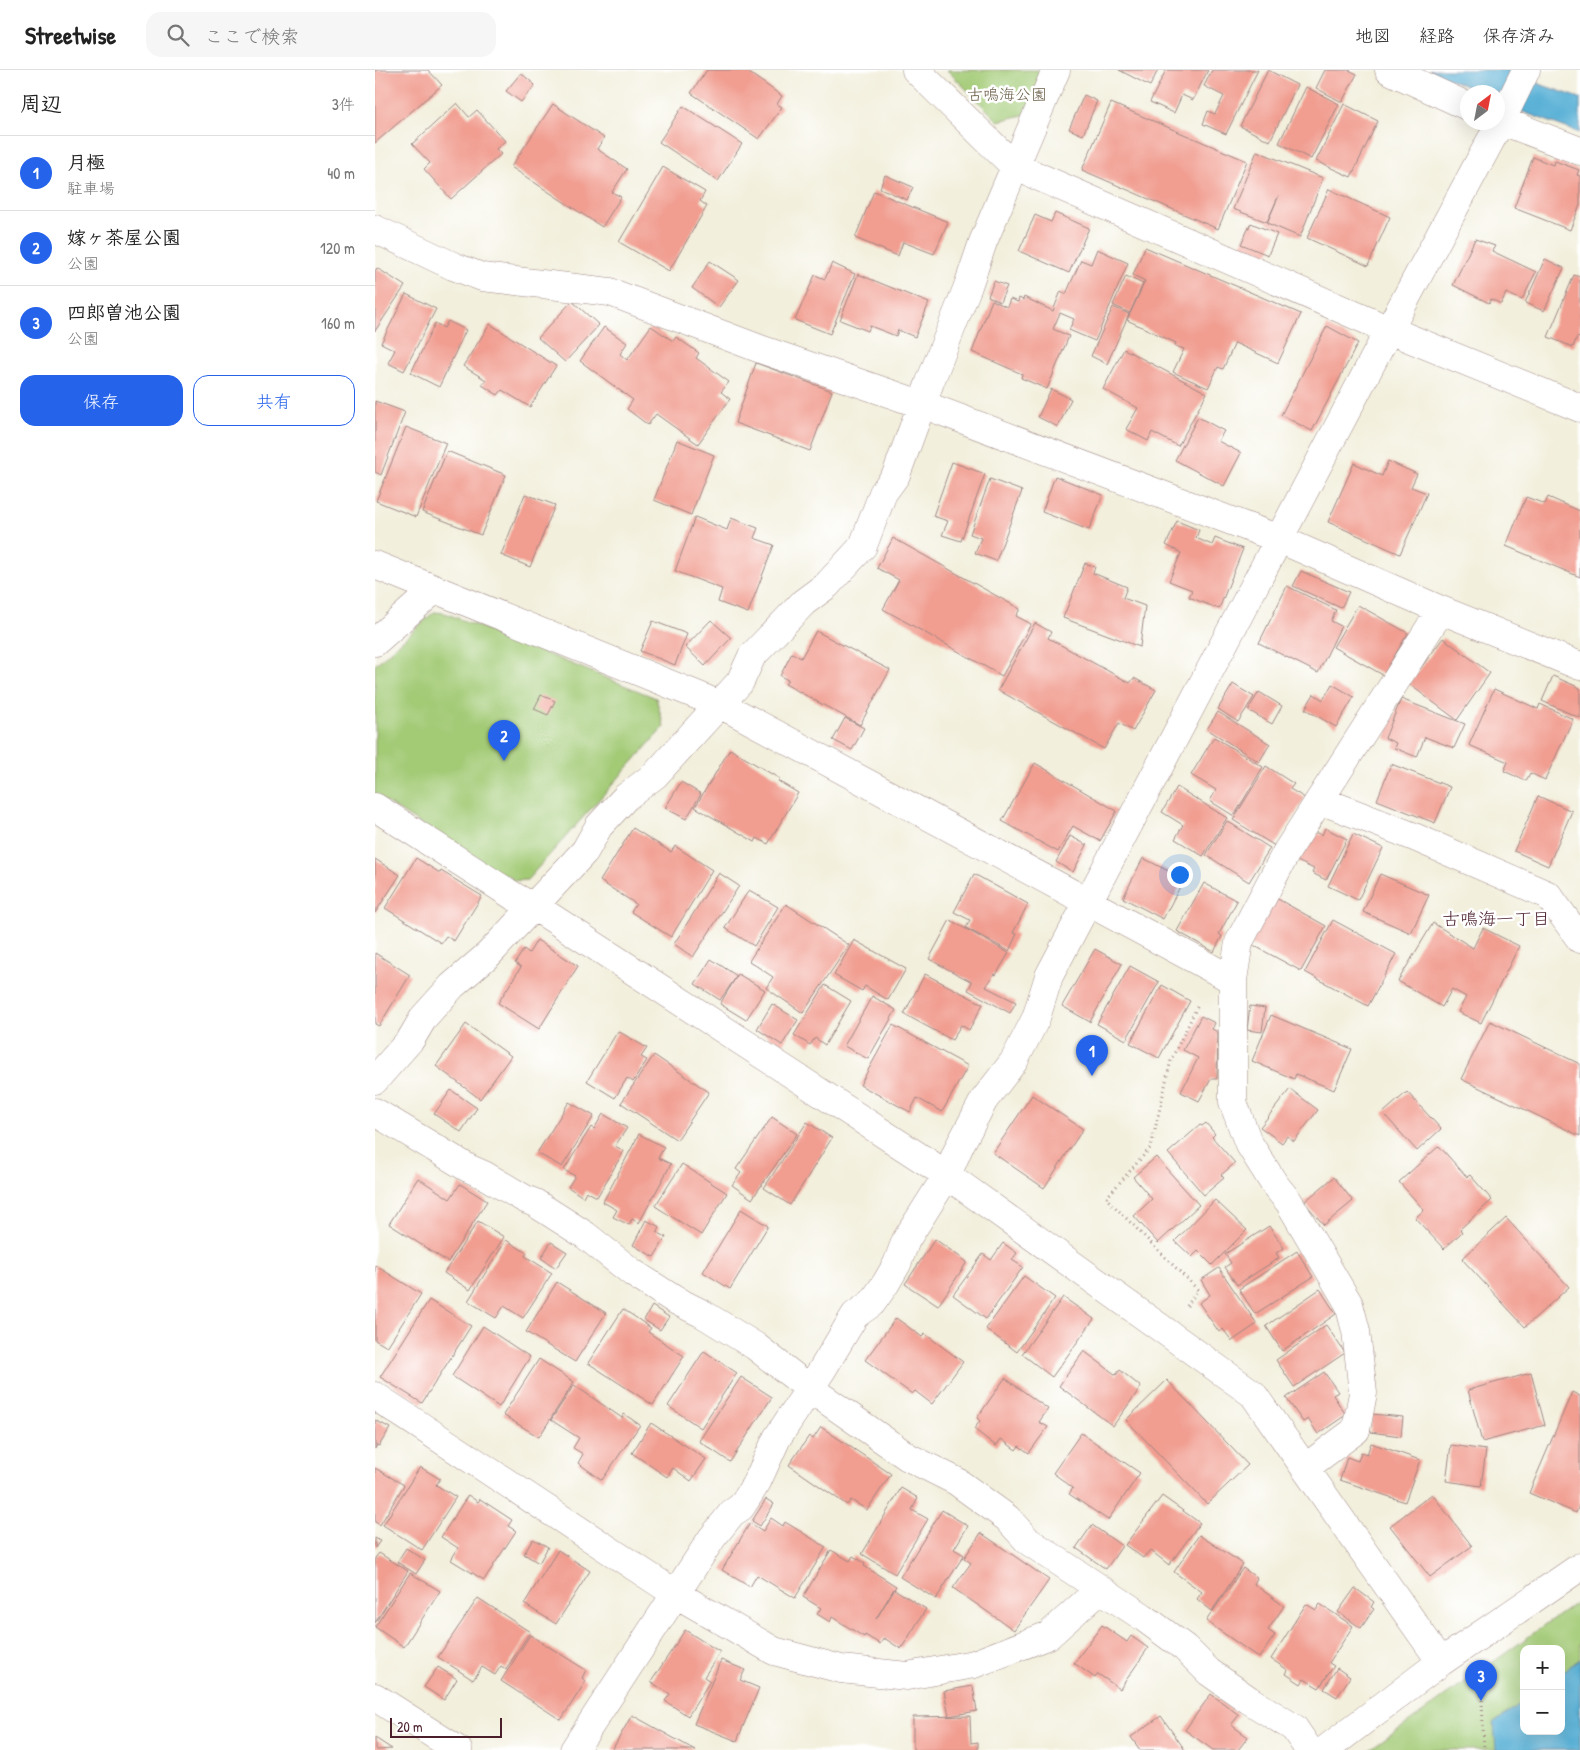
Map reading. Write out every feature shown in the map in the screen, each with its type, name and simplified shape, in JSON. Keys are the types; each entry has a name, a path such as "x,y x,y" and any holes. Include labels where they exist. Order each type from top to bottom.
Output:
{"street":[{"path":"915,70 1014,166 1389,330 1580,408"},
{"path":"375,1080 411,1039 424,1017 452,986 489,954 585,851 599,826 626,797 655,775 740,682 752,656 804,602 827,585 863,546 883,493 896,475 1014,166 1056,70"},
{"path":"1389,70 1460,103"},
{"path":"1505,109 1526,70"},
{"path":"1505,119 1580,151"},
{"path":"575,1750 712,1538 732,1513 741,1507 757,1482 777,1438 855,1314 873,1303 897,1264 906,1240 947,1175 983,1100 1014,1061 1036,1018 1049,976 1494,130"},
{"path":"375,229 453,266 482,277 610,292 763,350 922,404 1279,539 1441,610 1580,666"},
{"path":"375,565 719,705 1224,975"},
{"path":"375,642 434,590"},
{"path":"1305,1468 1356,1430 1363,1393 1357,1331 1345,1296 1289,1202 1275,1185 1248,1142 1233,1102 1224,975 1239,942 1287,851 1441,610"},
{"path":"1320,800 1412,836 1548,895 1580,939"},
{"path":"375,807 947,1175 1253,1394 1441,1662"},
{"path":"375,1112 467,1168 484,1175 535,1203 585,1235 633,1274 755,1346 809,1388 908,1457 955,1481 1007,1518 1028,1541 1143,1617 1185,1648 1209,1672 1294,1728 1309,1750"},
{"path":"375,1396 676,1594 774,1651 841,1669 907,1676 974,1664 1049,1635 1100,1589"},
{"path":"1325,1750 1441,1662 1580,1567"},
{"path":"375,1697 458,1750"}],"path":[{"path":"1170,1334 1198,1290 1106,1198 1151,1147 1171,1060 1224,975"},
{"path":"1481,1670 1484,1750"}],"green space":[{"name":"古鳴海公園","path":"947,70 1045,70 1027,114 998,121"},
{"path":"434,612 445,613 656,698 664,727 527,880 509,881 375,795 375,665"},
{"path":"1580,1600 1580,1750 1370,1750"}],"water":[{"path":"1429,70 1513,70 1542,85 1580,98 1580,133 1505,103 1505,85 1464,85"},
{"path":"1580,1659 1580,1750 1496,1750 1494,1723 1520,1704 1520,1735 1565,1735 1565,1670"}],"building":[{"path":"375,70 428,70 442,85 375,143"},
{"path":"707,70 745,70 782,96 777,104 782,107 759,139 691,93"},
{"path":"1119,70 1158,70 1150,86"},
{"path":"1166,70 1208,70 1193,100 1182,95 1174,113 1150,102"},
{"path":"1212,70 1258,70 1226,134 1203,124 1208,111 1215,114 1224,96 1204,86"},
{"path":"1268,70 1297,85 1270,141 1240,126"},
{"path":"1325,70 1349,70 1357,74 1342,102 1316,88"},
{"path":"521,73 535,85 521,102 506,91"},
{"path":"1306,87 1339,104 1311,159 1279,143"},
{"path":"1084,95 1097,101 1083,135 1069,129"},
{"path":"457,103 469,117 477,110 505,141 496,149 501,154 451,199 424,169 430,163 412,144"},
{"path":"1111,103 1247,161 1218,229 1082,170"},
{"path":"553,104 604,138 597,149 627,169 612,192 621,197 602,227 511,167"},
{"path":"1344,104 1378,121 1351,177 1316,161"},
{"path":"683,106 742,144 718,181 659,142"},
{"path":"1257,151 1323,178 1300,237 1267,223 1279,195 1267,222 1233,209"},
{"path":"1533,157 1553,165 1555,161 1579,170 1577,175 1580,176 1580,205 1570,230 1514,208"},
{"path":"663,167 705,192 700,201 707,206 669,271 619,242"},
{"path":"885,175 913,187 907,200 880,188"},
{"path":"1329,189 1390,217 1368,266 1307,238"},
{"path":"874,191 948,222 934,254 903,242 898,256 855,238"},
{"path":"1055,213 1089,228 1069,273 1019,251 1035,215 1051,222"},
{"path":"1251,223 1277,234 1268,255 1241,244"},
{"path":"1475,239 1495,246 1492,251 1536,272 1522,300 1506,293 1501,304 1491,299 1489,303 1453,285"},
{"path":"1145,247 1301,314 1278,363 1235,343 1223,369 1218,367 1208,388 1173,372 1184,349 1175,346 1176,343 1127,320 1145,281 1133,275"},
{"path":"1097,249 1128,263 1095,341 1069,330 1074,319 1060,313 1053,329 1069,336 1047,389 1021,378 1022,374 972,352 992,300 1007,307 1010,299 1018,302 1019,298 1023,300 1024,297 1053,311 1061,291 1066,294 1081,260 1091,264"},
{"path":"1545,259 1564,268 1544,311 1525,303"},
{"path":"710,261 739,280 719,307 692,288"},
{"path":"832,263 855,274 830,334 795,320 815,275 825,279"},
{"path":"377,268 405,286 375,331 375,271"},
{"path":"858,274 929,303 915,337 898,330 896,336 870,326 868,331 840,320"},
{"path":"1574,275 1580,277 1580,338 1577,337 1573,347 1548,337"},
{"path":"1126,276 1143,284 1130,313 1113,305"},
{"path":"994,281 1007,286 1000,302 988,296"},
{"path":"406,294 436,309 404,371 388,363 395,350 381,343"},
{"path":"572,301 599,325 565,362 538,338"},
{"path":"1113,307 1129,314 1107,364 1091,356"},
{"path":"448,321 466,330 439,387 411,373 435,323 444,328"},
{"path":"490,324 556,366 530,407 502,390 498,395 482,385 486,380 463,366"},
{"path":"651,326 673,341 676,337 699,353 696,358 729,382 721,392 730,399 698,444 656,414 648,425 627,409 633,400 580,361 604,327 627,343 620,354 627,360"},
{"path":"1327,326 1358,343 1312,431 1281,415"},
{"path":"1124,349 1207,393 1178,446 1152,432 1148,441 1126,429 1138,408 1103,389"},
{"path":"756,363 832,391 810,451 735,423"},
{"path":"1051,389 1071,399 1058,427 1038,417"},
{"path":"375,401 405,412 381,475 375,472"},
{"path":"1198,417 1224,431 1218,441 1241,453 1224,486 1175,460"},
{"path":"406,427 446,443 416,517 376,501"},
{"path":"677,440 714,455 691,515 654,500"},
{"path":"447,451 506,475 481,535 422,512"},
{"path":"1388,461 1417,474 1411,487 1427,493 1400,554 1328,522 1354,463 1382,476"},
{"path":"952,462 985,474 961,541 942,535 948,521 933,516"},
{"path":"1055,476 1103,495 1089,530 1042,512"},
{"path":"990,479 1022,491 996,561 975,553 981,538 970,534"},
{"path":"525,494 555,505 530,567 501,555"},
{"path":"1526,497 1545,504 1548,497 1580,511 1580,577 1506,546"},
{"path":"695,517 727,530 731,518 758,528 754,538 774,545 748,613 718,602 722,589 675,571"},
{"path":"1177,521 1199,530 1196,538 1212,545 1215,538 1243,549 1219,609 1189,597 1192,590 1169,581 1181,553 1166,545"},
{"path":"893,538 1020,609 1016,616 1031,624 1002,676 883,609 899,580 877,568"},
{"path":"1085,563 1095,567 1093,573 1127,587 1123,598 1145,606 1140,647 1063,618"},
{"path":"1301,571 1349,592 1341,608 1293,586"},
{"path":"1287,586 1336,610 1331,621 1341,626 1318,673 1259,643"},
{"path":"1358,605 1408,633 1383,675 1333,647"},
{"path":"711,620 731,638 705,666 685,647"},
{"path":"653,621 687,634 675,665 640,651"},
{"path":"1035,623 1051,632 1048,638 1130,683 1134,678 1156,690 1133,731 1119,723 1104,749 998,690"},
{"path":"816,631 890,670 860,725 785,684 788,680 780,676 792,653 801,658"},
{"path":"1443,638 1490,673 1457,720 1409,684"},
{"path":"1553,676 1580,688 1580,718 1542,701"},
{"path":"1233,684 1254,697 1238,722 1218,709"},
{"path":"1332,684 1354,697 1336,727 1305,709 1314,694 1323,700"},
{"path":"1494,689 1538,709 1540,704 1573,719 1545,780 1530,773 1526,781 1504,771 1508,762 1469,745"},
{"path":"1259,692 1282,706 1272,724 1248,710"},
{"path":"541,695 555,701 548,715 534,709"},
{"path":"1401,699 1465,724 1454,748 1425,737 1417,757 1394,748 1396,743 1385,738"},
{"path":"1218,712 1270,744 1259,762 1207,729"},
{"path":"845,718 864,728 852,750 833,740"},
{"path":"1214,737 1263,767 1234,816 1210,801 1216,790 1191,775"},
{"path":"730,749 780,779 778,781 798,793 768,844 757,838 755,842 695,807"},
{"path":"1035,763 1117,811 1100,841 1073,826 1058,852 1002,821"},
{"path":"1391,764 1450,787 1435,823 1377,800"},
{"path":"1266,766 1294,784 1290,789 1305,798 1275,846 1233,820"},
{"path":"681,782 701,794 686,819 665,808"},
{"path":"1177,787 1227,818 1203,856 1175,839 1183,825 1162,812"},
{"path":"1538,796 1572,811 1548,866 1514,851"},
{"path":"1227,821 1270,848 1249,882 1206,855"},
{"path":"633,828 671,852 675,846 712,870 671,937 631,912 636,904 600,881"},
{"path":"1325,828 1347,839 1326,880 1312,873 1314,869 1297,861 1314,832 1322,835"},
{"path":"1353,834 1383,848 1358,900 1328,886"},
{"path":"1070,836 1087,845 1073,872 1056,862"},
{"path":"416,858 482,896 454,941 446,936 441,943 385,908"},
{"path":"1143,858 1184,879 1163,919 1123,898"},
{"path":"375,859 400,875 375,913"},
{"path":"719,873 739,886 693,957 674,944"},
{"path":"974,874 1028,904 1013,933 1017,934 1009,951 966,928 970,920 954,912"},
{"path":"1380,874 1429,895 1411,933 1363,912"},
{"path":"1204,883 1237,901 1219,934 1222,936 1214,952 1177,931"},
{"path":"749,890 778,907 754,946 725,928"},
{"path":"1276,898 1326,926 1301,971 1251,944"},
{"path":"786,904 849,945 803,1013 766,988 773,977 749,961"},
{"path":"950,920 1009,953 996,975 994,974 986,987 1016,1002 1010,1013 968,990 972,982 929,959"},
{"path":"1333,920 1396,954 1368,1006 1305,972"},
{"path":"1433,923 1473,948 1483,928 1519,946 1481,1023 1458,1012 1466,997 1452,989 1442,1007 1398,981"},
{"path":"537,940 578,966 539,1029 498,1003 521,967 515,963 524,949 529,953"},
{"path":"854,940 906,969 888,1000 865,986 862,991 834,975"},
{"path":"1095,949 1122,964 1090,1022 1062,1006"},
{"path":"375,953 410,975 379,1026 375,1024"},
{"path":"711,959 737,976 720,1000 695,984"},
{"path":"1130,966 1159,982 1126,1040 1097,1024"},
{"path":"738,974 765,990 746,1020 720,1004"},
{"path":"925,974 983,1004 969,1030 961,1025 952,1040 904,1014"},
{"path":"825,985 851,1001 825,1045 815,1038 810,1045 794,1035"},
{"path":"1162,985 1190,1001 1159,1058 1130,1043"},
{"path":"872,996 896,1010 868,1059 844,1046"},
{"path":"772,1004 798,1020 782,1045 757,1029"},
{"path":"1250,1006 1265,1008 1262,1032 1247,1030"},
{"path":"1271,1015 1352,1049 1334,1090 1296,1074 1294,1079 1252,1061"},
{"path":"1201,1016 1215,1023 1212,1029 1218,1032 1217,1079 1211,1079 1199,1101 1181,1092 1198,1058 1183,1050"},
{"path":"1490,1021 1580,1064 1580,1136 1461,1079"},
{"path":"466,1024 511,1056 480,1099 436,1066"},
{"path":"893,1025 968,1066 942,1112 917,1098 910,1112 860,1085"},
{"path":"618,1031 647,1048 641,1057 647,1060 633,1082 627,1078 615,1098 587,1081"},
{"path":"654,1055 709,1092 677,1140 621,1103"},
{"path":"1290,1089 1318,1110 1294,1141 1287,1136 1282,1143 1260,1127"},
{"path":"451,1090 477,1108 461,1132 434,1114"},
{"path":"1407,1092 1441,1129 1417,1151 1383,1113"},
{"path":"1032,1095 1083,1129 1044,1188 993,1153"},
{"path":"569,1102 594,1116 562,1167 537,1153"},
{"path":"603,1114 627,1128 615,1146 624,1151 597,1197 586,1191 583,1197 568,1187 575,1176 564,1170 591,1127 594,1129"},
{"path":"772,1117 797,1134 752,1199 732,1185 741,1173 736,1169"},
{"path":"807,1122 832,1138 790,1205 764,1188"},
{"path":"1206,1123 1215,1134 1212,1137 1235,1163 1221,1175 1224,1178 1204,1195 1168,1153 1200,1125 1202,1126"},
{"path":"639,1134 664,1147 658,1158 671,1164 639,1223 632,1219 629,1225 613,1217 617,1210 603,1202"},
{"path":"1439,1146 1467,1177 1470,1175 1492,1200 1460,1229 1462,1232 1444,1249 1415,1218 1424,1210 1399,1182"},
{"path":"1156,1157 1199,1205 1158,1243 1134,1216 1152,1199 1133,1177"},
{"path":"682,1164 727,1193 701,1235 655,1206"},
{"path":"1334,1177 1353,1201 1324,1225 1304,1202"},
{"path":"418,1178 450,1199 460,1184 487,1201 448,1262 389,1224"},
{"path":"1215,1200 1247,1230 1212,1265 1198,1251 1192,1257 1175,1241"},
{"path":"741,1209 768,1226 730,1289 703,1272"},
{"path":"1506,1218 1569,1287 1525,1327 1462,1259"},
{"path":"646,1220 660,1227 657,1232 666,1237 654,1257 633,1245"},
{"path":"478,1221 504,1237 470,1290 444,1273"},
{"path":"1269,1226 1284,1248 1276,1253 1279,1258 1237,1285 1225,1267 1231,1263 1225,1254"},
{"path":"935,1239 967,1262 938,1306 905,1284"},
{"path":"506,1240 527,1253 525,1256 552,1273 523,1318 504,1306 496,1318 468,1301"},
{"path":"551,1242 567,1252 556,1268 541,1258"},
{"path":"1003,1243 1017,1253 1012,1260 1023,1267 986,1319 953,1295 983,1254 991,1260"},
{"path":"1297,1251 1313,1277 1255,1314 1239,1289"},
{"path":"375,1265 421,1294 387,1347 375,1340"},
{"path":"1219,1268 1257,1324 1232,1341 1223,1329 1219,1332 1199,1303 1210,1295 1201,1280"},
{"path":"1024,1276 1055,1298 1017,1352 986,1329"},
{"path":"557,1282 606,1313 575,1362 526,1332"},
{"path":"1320,1289 1336,1314 1282,1351 1266,1326"},
{"path":"1063,1297 1094,1319 1052,1377 1022,1354"},
{"path":"429,1300 471,1326 422,1403 380,1377"},
{"path":"652,1306 669,1317 660,1330 644,1320"},
{"path":"623,1309 651,1328 648,1332 684,1356 653,1405 588,1363"},
{"path":"896,1318 922,1337 925,1334 963,1362 932,1404 915,1391 912,1394 865,1360"},
{"path":"1326,1325 1345,1353 1294,1387 1276,1360"},
{"path":"483,1326 530,1357 499,1407 452,1376"},
{"path":"704,1351 737,1373 701,1428 668,1406"},
{"path":"1084,1351 1116,1375 1120,1370 1141,1387 1113,1426 1059,1386"},
{"path":"539,1359 574,1382 539,1437 503,1415"},
{"path":"1324,1372 1338,1392 1333,1395 1346,1415 1318,1434 1308,1419 1303,1422 1286,1398"},
{"path":"1531,1373 1545,1425 1482,1442 1468,1390"},
{"path":"741,1377 772,1397 730,1462 699,1441"},
{"path":"1005,1378 1048,1409 1039,1422 1048,1427 1029,1453 1019,1446 1016,1450 1001,1439 996,1446 974,1429 980,1421 977,1418"},
{"path":"1167,1380 1248,1465 1207,1504 1126,1420"},
{"path":"574,1385 622,1418 624,1414 640,1425 602,1480 578,1463 583,1454 573,1448 579,1438 551,1420"},
{"path":"1572,1392 1580,1396 1580,1503 1576,1513 1529,1493"},
{"path":"1372,1414 1403,1417 1401,1436 1370,1432"},
{"path":"375,1420 390,1428 379,1446 377,1445 375,1449"},
{"path":"651,1423 706,1459 691,1481 673,1468 667,1477 632,1453"},
{"path":"821,1427 891,1474 867,1510 851,1500 847,1505 789,1465 809,1436 813,1439"},
{"path":"1081,1433 1140,1473 1108,1520 1069,1494 1073,1488 1053,1473"},
{"path":"1371,1443 1420,1460 1405,1502 1340,1480 1347,1457 1358,1461 1361,1452 1367,1454"},
{"path":"1451,1445 1486,1450 1481,1486 1446,1481"},
{"path":"420,1467 440,1479 436,1485 456,1497 422,1550 383,1525"},
{"path":"375,1468 404,1485 380,1525 375,1522"},
{"path":"901,1488 918,1498 912,1510 928,1519 895,1574 862,1554"},
{"path":"1432,1494 1472,1546 1430,1577 1390,1526"},
{"path":"468,1495 478,1502 480,1499 512,1520 508,1526 516,1531 484,1580 451,1560 458,1548 441,1537"},
{"path":"1162,1496 1200,1523 1169,1565 1150,1550 1143,1558 1125,1545"},
{"path":"766,1499 774,1504 760,1526 752,1521"},
{"path":"942,1510 968,1526 954,1549 964,1555 936,1599 900,1577"},
{"path":"771,1518 783,1526 785,1522 826,1547 795,1598 757,1575 750,1587 722,1570 750,1523 763,1531"},
{"path":"1092,1525 1122,1546 1106,1569 1076,1548"},
{"path":"981,1533 1049,1580 1014,1630 953,1588 971,1563 964,1558"},
{"path":"1199,1535 1243,1564 1212,1611 1197,1599 1202,1592 1174,1572"},
{"path":"375,1538 380,1541 375,1548"},
{"path":"533,1539 548,1547 539,1563 524,1554"},
{"path":"406,1548 425,1560 416,1574 397,1562"},
{"path":"558,1550 590,1571 556,1624 524,1604"},
{"path":"831,1550 850,1561 853,1556 865,1563 864,1566 896,1586 894,1589 926,1609 901,1649 884,1638 880,1644 865,1635 864,1637 832,1617 830,1622 817,1614 821,1608 803,1597"},
{"path":"379,1553 408,1571 375,1623 375,1558"},
{"path":"1243,1568 1257,1578 1254,1584 1284,1606 1268,1630 1275,1635 1259,1658 1206,1621"},
{"path":"410,1573 440,1591 404,1647 375,1627"},
{"path":"1355,1588 1374,1602 1371,1607 1374,1609 1361,1628 1338,1612"},
{"path":"478,1598 530,1632 506,1669 501,1666 495,1675 482,1667 473,1680 438,1657"},
{"path":"1306,1604 1316,1610 1320,1604 1353,1626 1329,1663 1334,1666 1319,1688 1304,1679 1301,1684 1286,1674 1288,1670 1271,1659"},
{"path":"1102,1625 1127,1642 1131,1636 1148,1648 1120,1689 1098,1674 1095,1678 1074,1663"},
{"path":"685,1630 720,1652 704,1677 710,1681 688,1716 665,1701 670,1694 651,1682"},
{"path":"530,1635 586,1670 582,1678 586,1681 561,1720 501,1681"},
{"path":"721,1660 745,1670 740,1680 759,1688 737,1741 694,1724"},
{"path":"438,1667 457,1679 444,1700 424,1687"},
{"path":"1337,1668 1350,1677 1337,1697 1324,1689"},
{"path":"973,1686 977,1711 949,1716 944,1691"},
{"path":"1211,1694 1239,1715 1231,1725 1248,1737 1238,1750 1213,1750 1185,1730"},
{"path":"632,1715 695,1750 612,1750"},
{"path":"970,1716 971,1743 978,1742 978,1750 913,1750 913,1717"},
{"path":"1161,1716 1185,1750 1140,1750 1131,1737"},
{"path":"375,1738 392,1749 375,1749"}],"place":[{"name":"嫁ヶ茶屋公園","path":"504,761"},
{"name":"月極","path":"1092,1076"},
{"name":"四郎曽池公園","path":"1481,1701"}],"district":[{"name":"古鳴海一丁目","path":"1496,918"}]}
